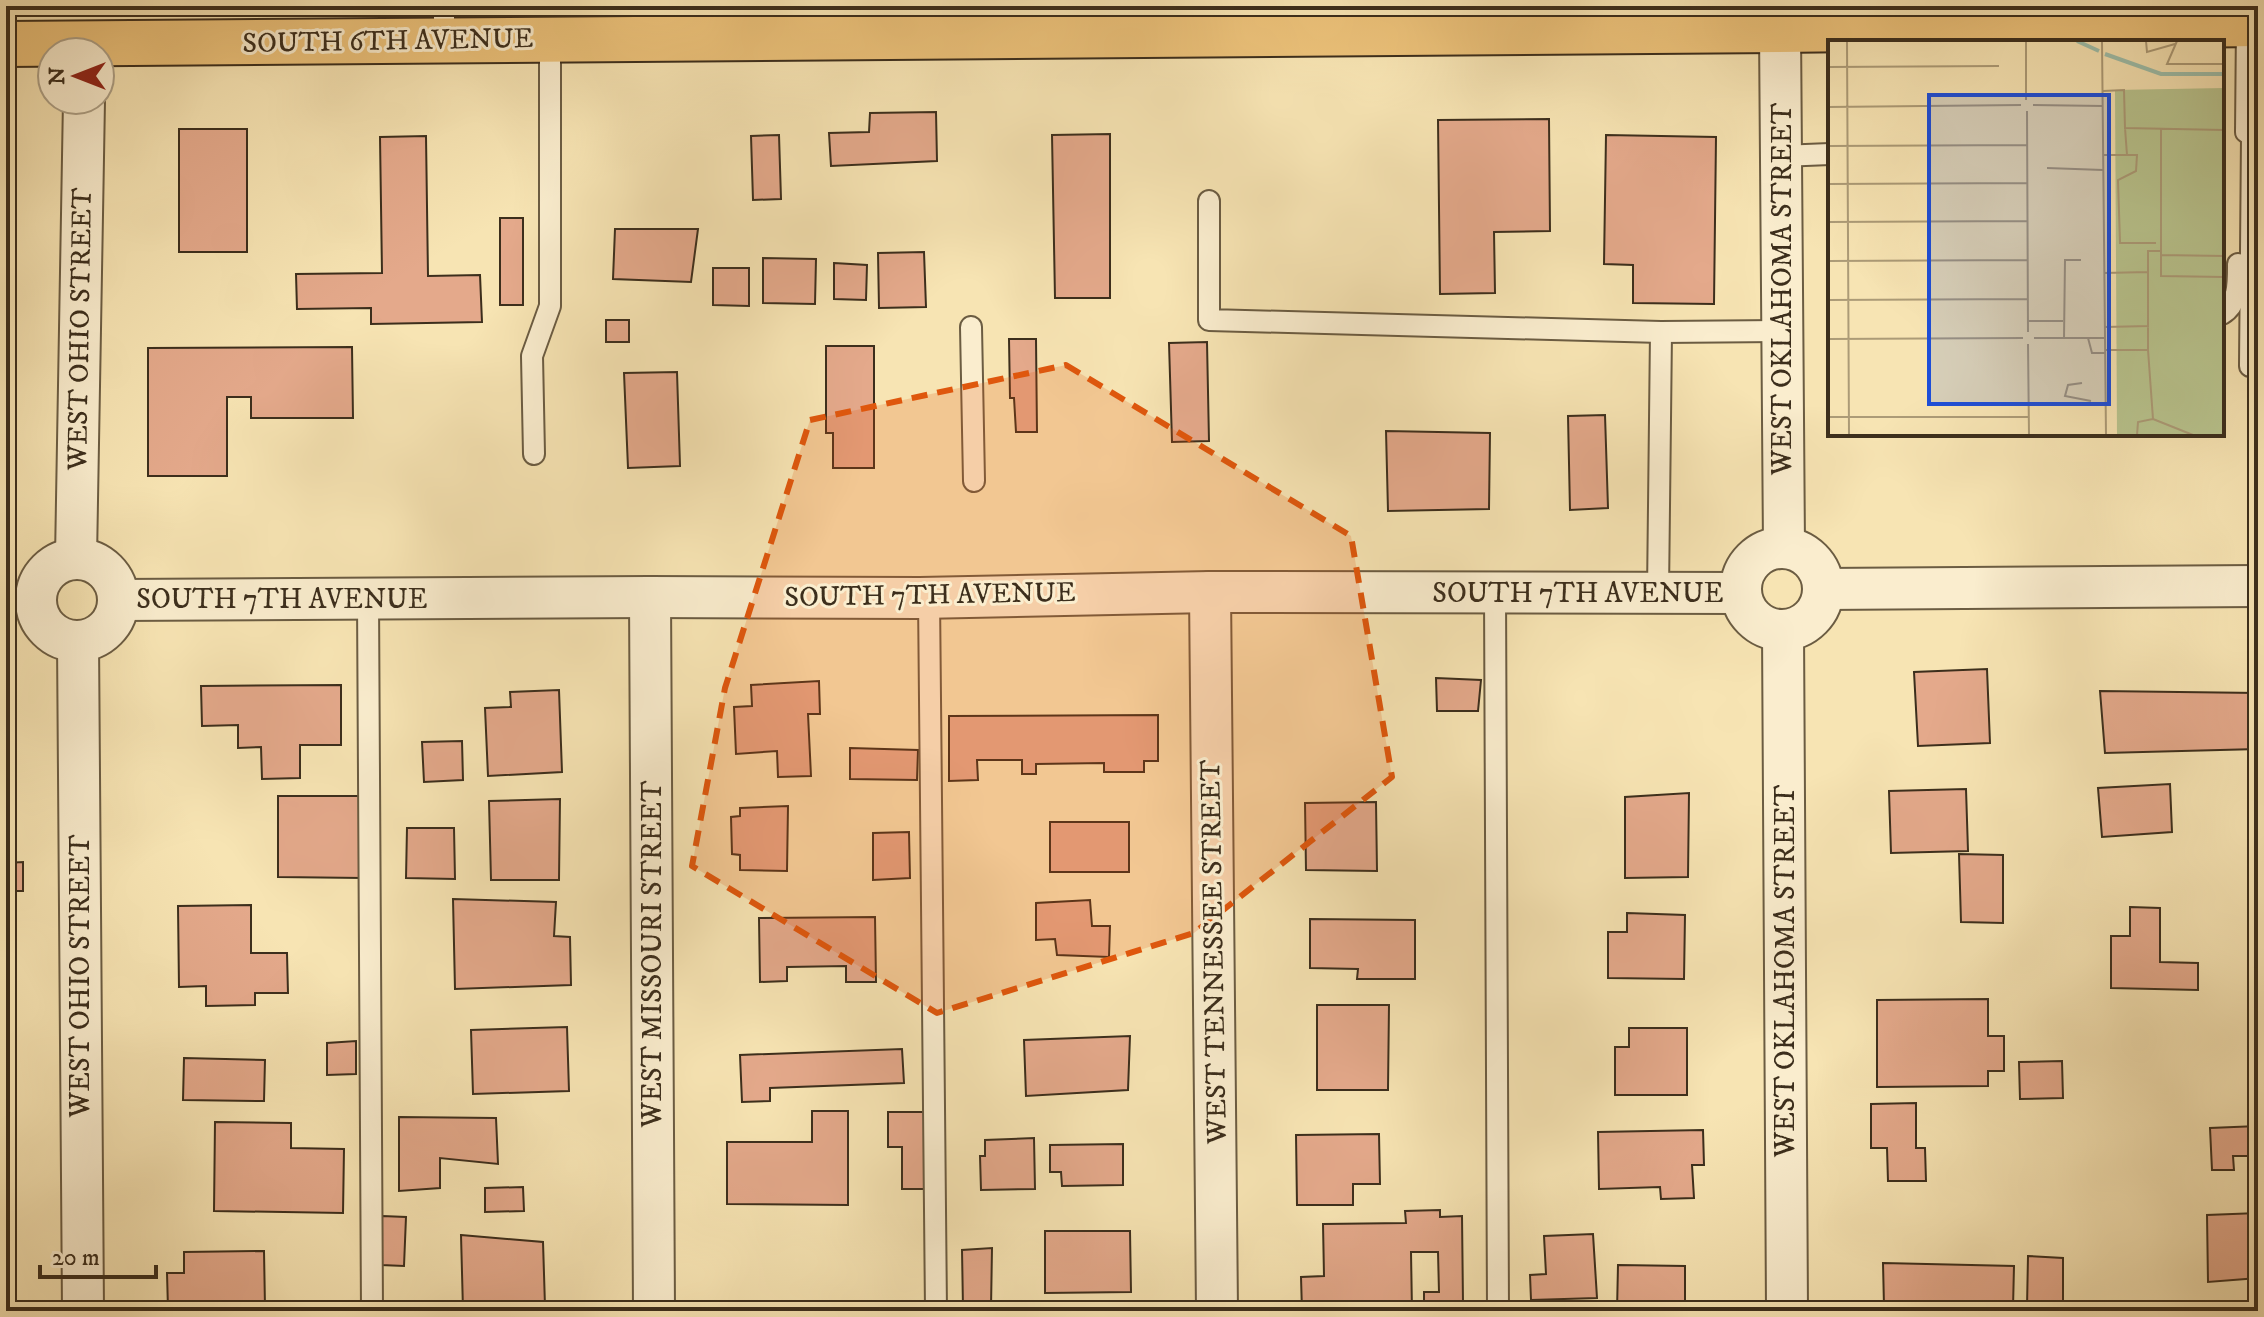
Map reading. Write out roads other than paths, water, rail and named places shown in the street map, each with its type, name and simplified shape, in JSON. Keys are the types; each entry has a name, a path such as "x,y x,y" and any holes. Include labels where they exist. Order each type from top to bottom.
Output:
{"main road":[{"name":"SOUTH 6TH AVENUE","path":"116,46 444,24 550,39 1703,18 1780,30 1880,26 2253,24"},
{"name":"SOUTH 6TH AVENUE","path":"6,44 36,46"}],"street":[{"name":"WEST OKLAHOMA STREET","path":"1780,30 1784,547"},
{"name":"WEST OHIO STREET","path":"76,558 84,116"},
{"path":"1784,547 1812,560 1824,589 1816,613 1796,628 1783,631 1760,624 1751,616 1741,593 1745,570 1752,560 1761,553 1784,547"},
{"path":"76,558 97,563 106,570 117,589 119,600 111,624 102,633 78,641 55,635 45,627 39,616 21,604 36,593 46,573 54,565 76,558"},
{"path":"1824,589 2258,586"},
{"name":"SOUTH 7TH AVENUE","path":"119,600 929,597 1210,592 1741,593"},
{"name":"WEST TENNESSEE STREET","path":"1210,592 1217,1311"},
{"name":"WEST MISSOURI STREET","path":"650,597 654,1311"},
{"name":"WEST OKLAHOMA STREET","path":"1783,631 1787,1311"},
{"name":"WEST OHIO STREET","path":"78,641 83,1311"}],"lane":[{"path":"2224,313 2229,310 2238,287 2239,149 2246,132 2253,24"},
{"path":"534,454 532,356 550,306 550,39"},
{"path":"2246,132 2252,136 2250,366"},
{"path":"1781,156 1828,154"},
{"path":"1209,201 1209,320 1661,332 1782,331"},
{"path":"971,327 974,481"},
{"path":"1658,593 1661,332"},
{"path":"1495,592 1498,1311"},
{"path":"929,597 936,1311"},
{"path":"368,598 372,1311"}]}
